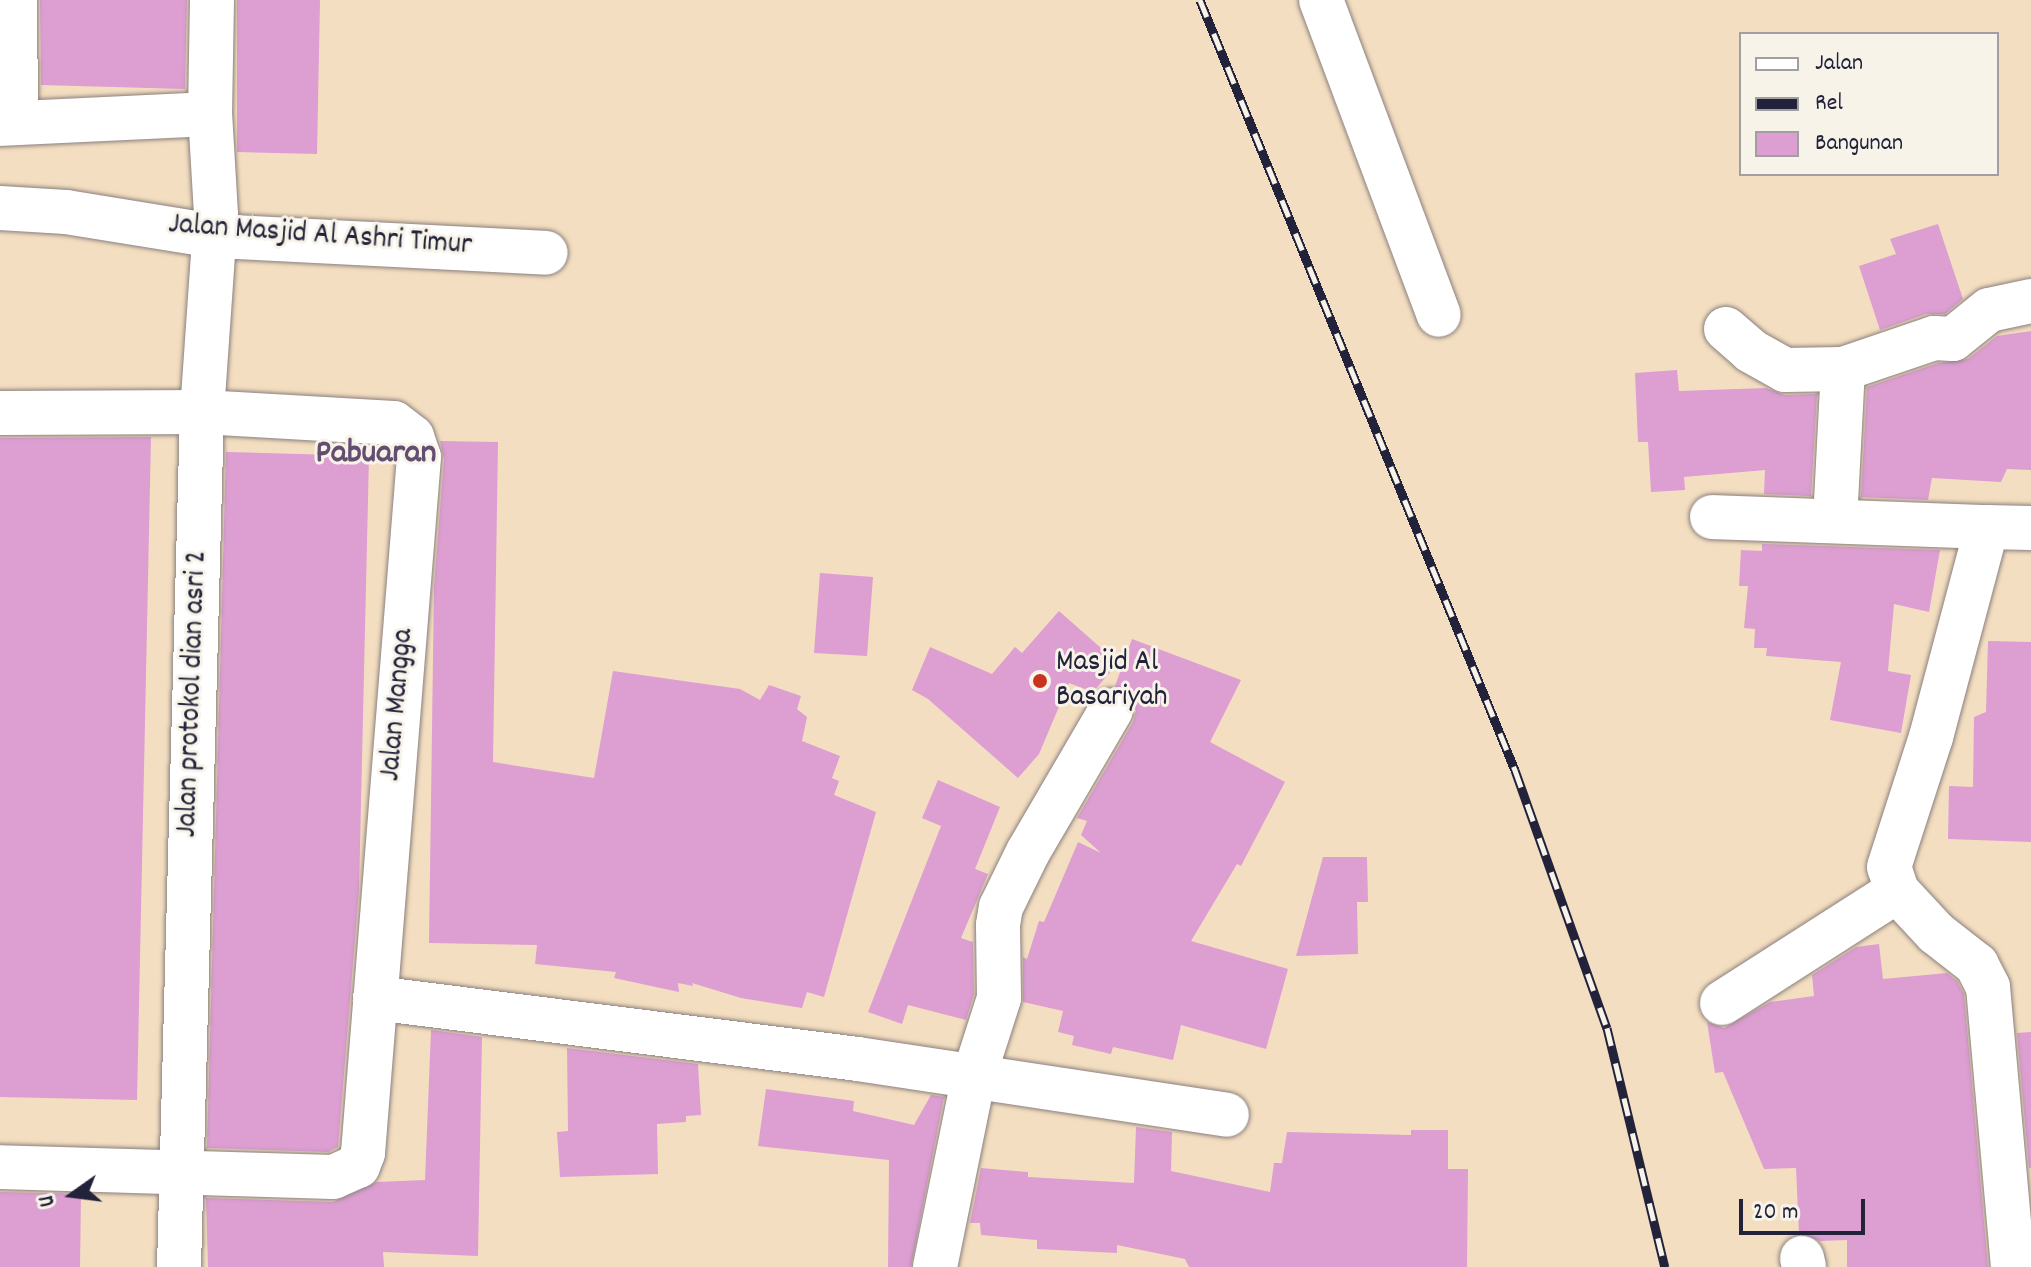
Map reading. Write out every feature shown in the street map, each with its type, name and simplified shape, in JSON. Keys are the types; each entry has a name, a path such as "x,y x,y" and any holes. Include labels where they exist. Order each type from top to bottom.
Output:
{"street":[{"path":"15,0 8,124 210,114"},
{"name":"Jalan protokol dian asri 2","path":"179,1267 179,1174 202,412 216,225 210,114 212,0"},
{"path":"1321,0 1439,315"},
{"name":"Jalan Masjid Al Ashri Timur","path":"0,208 546,253"},
{"path":"1726,329 1751,351 1785,370 1843,369 1934,338 1953,339 1989,310 2031,301"},
{"path":"1835,521 1843,369"},
{"path":"0,413 202,412"},
{"name":"Jalan Mangga","path":"179,1174 333,1177 358,1166 363,1153 419,457 412,437 394,423 202,412"},
{"path":"1712,517 2031,528"},
{"path":"1987,527 1931,737 1889,867 1897,891 1936,933 1977,965 1988,987 2013,1267"},
{"path":"935,1267 974,1076 999,998 998,925 1001,907 1028,852 1111,710"},
{"path":"1722,1003 1897,891"},
{"path":"375,998 974,1076 1227,1115"},
{"path":"0,1167 179,1174"}],"building":[{"path":"40,0 187,0 185,89 41,85"},
{"path":"237,0 320,0 317,154 237,152"},
{"path":"1938,224 1963,299 1945,314 1926,314 1880,330 1859,266 1896,254 1890,239"},
{"path":"2031,331 2031,470 2007,469 2001,482 1932,478 1928,500 1861,497 1867,387 1938,363 1968,359 1997,336"},
{"path":"1677,370 1679,391 1766,388 1785,395 1817,394 1811,496 1764,494 1765,470 1684,477 1685,490 1651,492 1648,442 1638,442 1635,373"},
{"path":"151,437 137,1100 0,1097 0,438"},
{"path":"440,441 498,442 493,762 594,778 613,671 740,689 760,700 769,685 801,696 797,709 807,717 802,741 840,756 832,778 839,781 834,795 876,812 824,997 807,992 802,1008 741,998 692,983 693,986 678,983 679,992 614,978 616,972 535,964 537,945 429,943 434,586 444,459"},
{"path":"226,452 369,456 359,890 338,1147 328,1152 207,1148"},
{"path":"1762,544 1940,550 1929,612 1894,604 1888,671 1911,675 1901,733 1830,720 1841,662 1766,656 1767,648 1754,648 1755,629 1744,628 1748,586 1739,586 1741,550 1762,551"},
{"path":"820,573 873,577 867,656 814,653"},
{"name":"Masjid Al Basariyah","path":"1059,611 1118,663 1093,692 1069,683 1039,754 1018,778 928,699 912,690 930,647 992,674 1015,647 1022,653"},
{"path":"1132,639 1241,680 1210,742 1285,782 1241,866 1237,864 1191,941 1288,969 1266,1049 1181,1025 1173,1060 1113,1047 1111,1054 1072,1045 1074,1036 1058,1032 1063,1011 1023,1002 1023,957 1027,959 1039,921 1044,922 1078,842 1101,853 1081,835 1087,821 1077,818 1133,722 1136,711 1133,698 1115,686"},
{"path":"1988,641 2031,642 2031,842 1948,839 1949,786 1973,787 1974,717 1986,712"},
{"path":"938,780 1000,807 975,869 988,874 961,938 973,942 974,994 966,1020 908,1005 902,1024 868,1012 941,826 922,818"},
{"path":"1323,857 1367,857 1368,902 1357,902 1358,954 1296,956"},
{"path":"1879,944 1883,979 1947,973 1957,981 1964,994 1988,1267 1847,1267 1847,1240 1820,1241 1799,1234 1796,1168 1764,1169 1723,1072 1715,1073 1707,1022 1724,1028 1770,1002 1814,996 1812,975 1856,947"},
{"path":"431,1030 482,1037 478,1256 383,1252 384,1267 208,1267 206,1198 333,1202 377,1182 425,1180"},
{"path":"2031,1032 2031,1168 2029,1168 2017,1033"},
{"path":"567,1048 698,1064 701,1115 686,1116 686,1122 657,1124 658,1174 560,1177 557,1132 568,1131"},
{"path":"766,1089 854,1101 853,1111 914,1125 931,1095 944,1097 911,1267 888,1267 889,1160 758,1146"},
{"path":"1136,1127 1172,1132 1171,1171 1270,1192 1274,1163 1282,1163 1287,1132 1411,1135 1411,1130 1448,1130 1448,1169 1468,1169 1467,1267 1189,1267 1185,1259 1117,1245 1117,1253 1037,1249 1037,1240 981,1235 980,1223 970,1223 981,1168 1028,1172 1028,1177 1134,1183"},
{"path":"0,1192 81,1194 80,1267 0,1267"}],"railway":[{"path":"1200,0 1515,770 1607,1028 1665,1267"}],"place":[{"name":"Masjid Al Basariyah","path":"1040,681"}],"district":[{"name":"Pabuaran","path":"376,455"}]}
